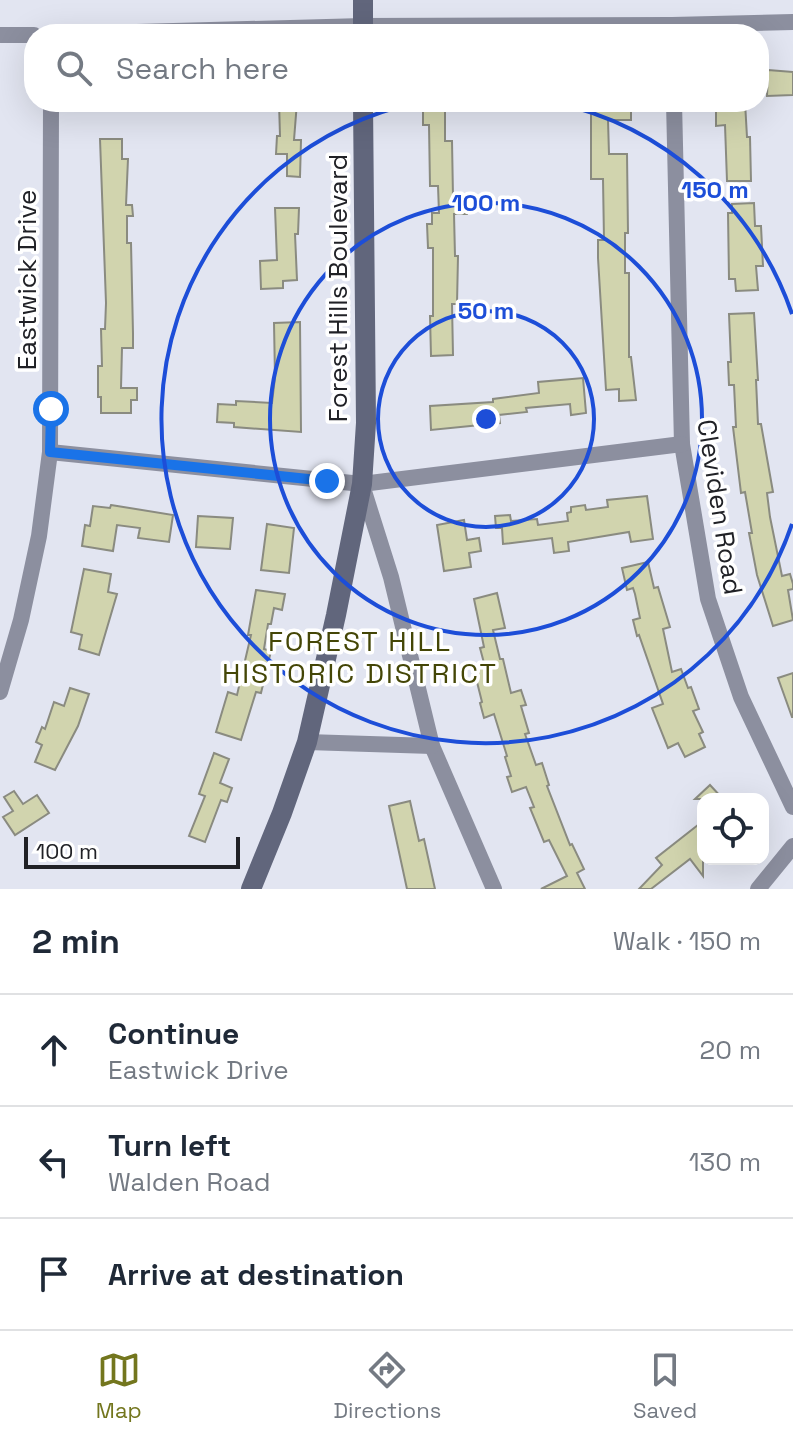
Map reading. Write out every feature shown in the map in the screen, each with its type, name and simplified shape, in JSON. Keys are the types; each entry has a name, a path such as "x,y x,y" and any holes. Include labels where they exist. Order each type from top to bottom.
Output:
{"street":[{"path":"363,0 363,24"},
{"path":"763,24 793,22"},
{"path":"0,35 24,35"},
{"name":"Eastwick Drive","path":"0,692 24,606 39,536 50,452 51,112"},
{"name":"Forest Hills Boulevard","path":"251,889 307,742 362,484 366,423 363,112"},
{"name":"Cleviden Road","path":"674,112 682,444 708,599 741,697 793,807"},
{"path":"50,452 362,484 682,444"},
{"path":"362,484 391,577 432,746 494,889"},
{"path":"307,742 432,746"},
{"path":"758,889 793,846"}],"building":[{"path":"769,70 793,72 793,95 769,96"},
{"path":"279,112 296,112 294,140 301,140 300,177 287,176 287,154 276,154 277,136 280,136"},
{"path":"423,112 445,112 445,141 452,141 453,197 467,196 467,214 454,214 455,256 458,256 457,304 452,304 453,355 431,356 433,248 428,248 427,224 432,224 432,213 439,213 438,186 430,186 429,125 423,125"},
{"path":"591,112 631,112 631,120 608,120 609,154 627,154 625,273 629,273 629,357 636,400 619,401 619,389 606,390 598,258 598,240 604,240 603,179 591,179"},
{"path":"716,112 746,112 747,137 750,137 751,181 727,181 725,125 716,126"},
{"path":"100,139 122,139 122,159 128,159 126,205 132,205 133,216 127,216 127,243 131,243 133,348 122,348 121,388 137,388 137,400 131,400 131,413 101,413 101,397 98,397 98,366 102,366 101,329 105,329 106,303"},
{"path":"754,203 755,226 761,226 763,266 756,266 758,290 736,291 735,279 729,279 728,213 732,213 732,204"},
{"path":"275,208 299,208 298,234 295,234 297,280 283,281 283,288 261,289 260,261 277,260"},
{"path":"754,313 758,424 761,424 773,492 767,493 770,517 782,576 790,574 793,584 793,589 788,590 793,620 773,626 757,575 745,492 741,493 733,427 736,427 734,385 729,385 729,314"},
{"path":"300,322 301,432 234,427 234,423 217,422 218,404 236,405 236,401 272,403 274,323"},
{"path":"583,378 586,413 571,415 570,404 526,408 527,412 499,415 500,423 431,430 430,406 493,402 493,399 539,393 538,382"},
{"path":"647,496 653,539 631,542 629,532 568,542 569,551 554,553 552,538 503,544 502,528 496,528 495,516 510,515 511,521 537,519 538,525 568,521 567,513 571,512 571,507 585,505 586,510 608,507 607,500"},
{"path":"111,505 173,515 169,542 138,538 140,528 117,525 113,551 82,546 85,525 90,526 93,506 110,508"},
{"path":"198,516 233,518 230,549 196,547"},
{"path":"464,520 467,540 479,538 481,551 469,553 471,567 444,571 437,525"},
{"path":"267,524 294,528 289,573 261,570"},
{"path":"648,562 654,588 658,587 670,627 663,629 672,672 681,669 699,709 693,711 703,732 699,734 705,747 685,757 678,743 668,748 652,708 663,704 637,636 633,620 640,618 635,594 633,588 627,590 622,568"},
{"path":"84,569 111,574 108,592 117,594 99,655 79,649 82,635 71,632"},
{"path":"256,590 285,594 282,610 274,608 271,624 268,624 264,649 271,651 261,693 256,692 241,740 216,732 228,692 237,695 251,635 248,635"},
{"path":"497,593 505,628 493,630 500,659 503,659 511,693 521,690 526,705 521,706 529,733 525,734 536,765 542,763 547,786 570,845 584,869 577,873 585,889 541,889 567,876 549,840 544,842 530,808 534,807 526,787 512,792 507,777 511,776 507,756 494,714 484,718 473,666 484,663 480,648 484,647 474,599"},
{"path":"793,673 793,717 792,717 778,678"},
{"path":"70,688 89,694 78,726 55,770 35,762 42,745 36,742 42,727 45,729 54,702 64,706"},
{"path":"214,753 229,759 220,783 232,788 227,802 221,800 205,842 189,836 205,796 199,794"},
{"path":"710,785 717,793 701,793"},
{"path":"14,791 23,804 37,795 49,813 15,835 3,817 13,811 4,797"},
{"path":"410,801 419,841 424,839 435,889 407,889 389,806"},
{"path":"697,826 697,865 703,865 703,876 690,859 651,889 639,889 662,865 656,858"}],"district":[{"name":"FOREST HILL HISTORIC DISTRICT","path":"360,657"}],"route":[{"path":"51,409 50,452 327,481"}]}
